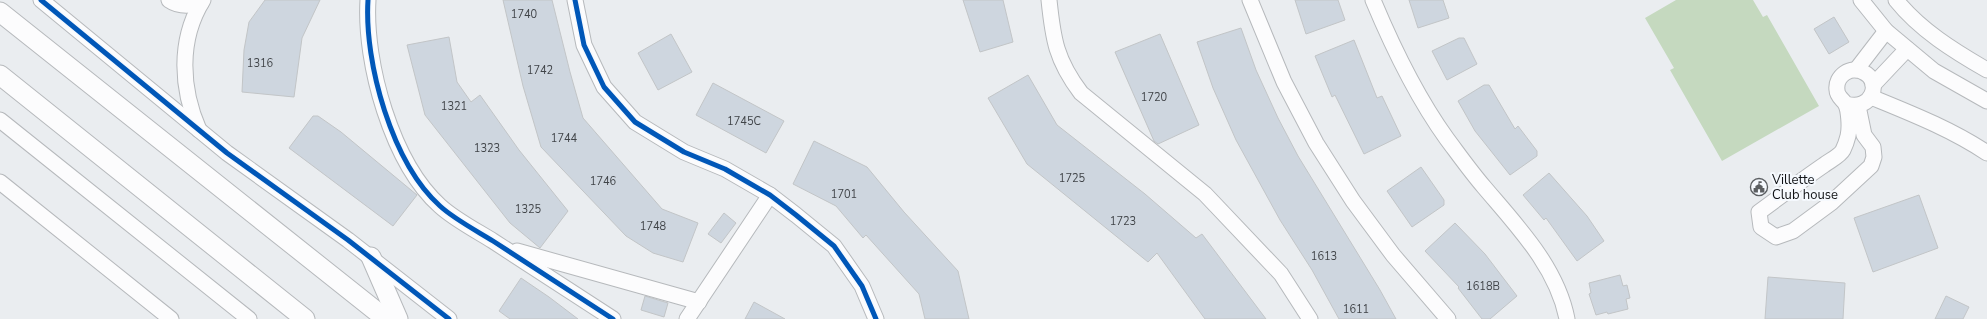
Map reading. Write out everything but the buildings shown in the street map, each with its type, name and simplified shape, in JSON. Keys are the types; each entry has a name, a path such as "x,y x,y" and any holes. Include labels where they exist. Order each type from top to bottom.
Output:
{"main road":[{"path":"0,12 386,319"},
{"path":"0,75 305,319"},
{"path":"370,257 398,319"}],"street":[{"path":"41,0 227,153 370,257 450,319"},
{"path":"169,0 186,6 202,1"},
{"path":"368,0 366,21 374,79 394,135 412,174 440,207 613,319"},
{"path":"575,0 584,45 604,87 635,122 684,152 725,169 770,195 834,246 862,286 876,319"},
{"path":"1048,0 1053,35 1059,56 1068,76 1081,93 1205,194 1281,274 1310,319"},
{"path":"1250,0 1284,82 1316,143 1353,201 1394,255 1448,319"},
{"path":"1373,0 1388,36 1415,88 1451,144 1482,185 1529,239 1554,280 1567,319"},
{"path":"1861,0 1886,31 1934,71 1987,101"},
{"path":"1896,0 1906,12 1950,48 1987,70"},
{"path":"200,131 188,100 185,67 189,34 202,1"},
{"path":"1856,70 1886,31"},
{"path":"1852,105 1865,103 1872,91 1907,49"},
{"path":"1852,105 1849,134 1842,151 1759,212 1761,227 1776,237 1793,231 1831,203 1872,166 1874,157 1873,147 1864,135 1852,105 1838,94 1838,82 1842,75 1849,71 1856,70 1864,72 1870,78 1872,91"},
{"path":"1872,91 1987,153"},
{"path":"0,120 249,319"},
{"path":"0,182 171,319"},
{"path":"687,319 770,195"},
{"path":"503,247 699,302"}],"green space":[{"path":"1676,0 1753,0 1763,17 1767,15 1819,106 1722,161 1670,70 1674,68 1645,18"}],"cycle path":[{"path":"41,0 227,153 348,240 449,319"},
{"path":"368,0 368,25 371,53 376,82 384,110 395,139 408,165 423,187 440,206 452,216 613,319"},
{"path":"575,0 584,45 604,87 635,122 684,152 725,169 770,195 834,246 862,286 876,319"}],"place":[{"name":"Villette Club house","path":"1759,187"}]}
